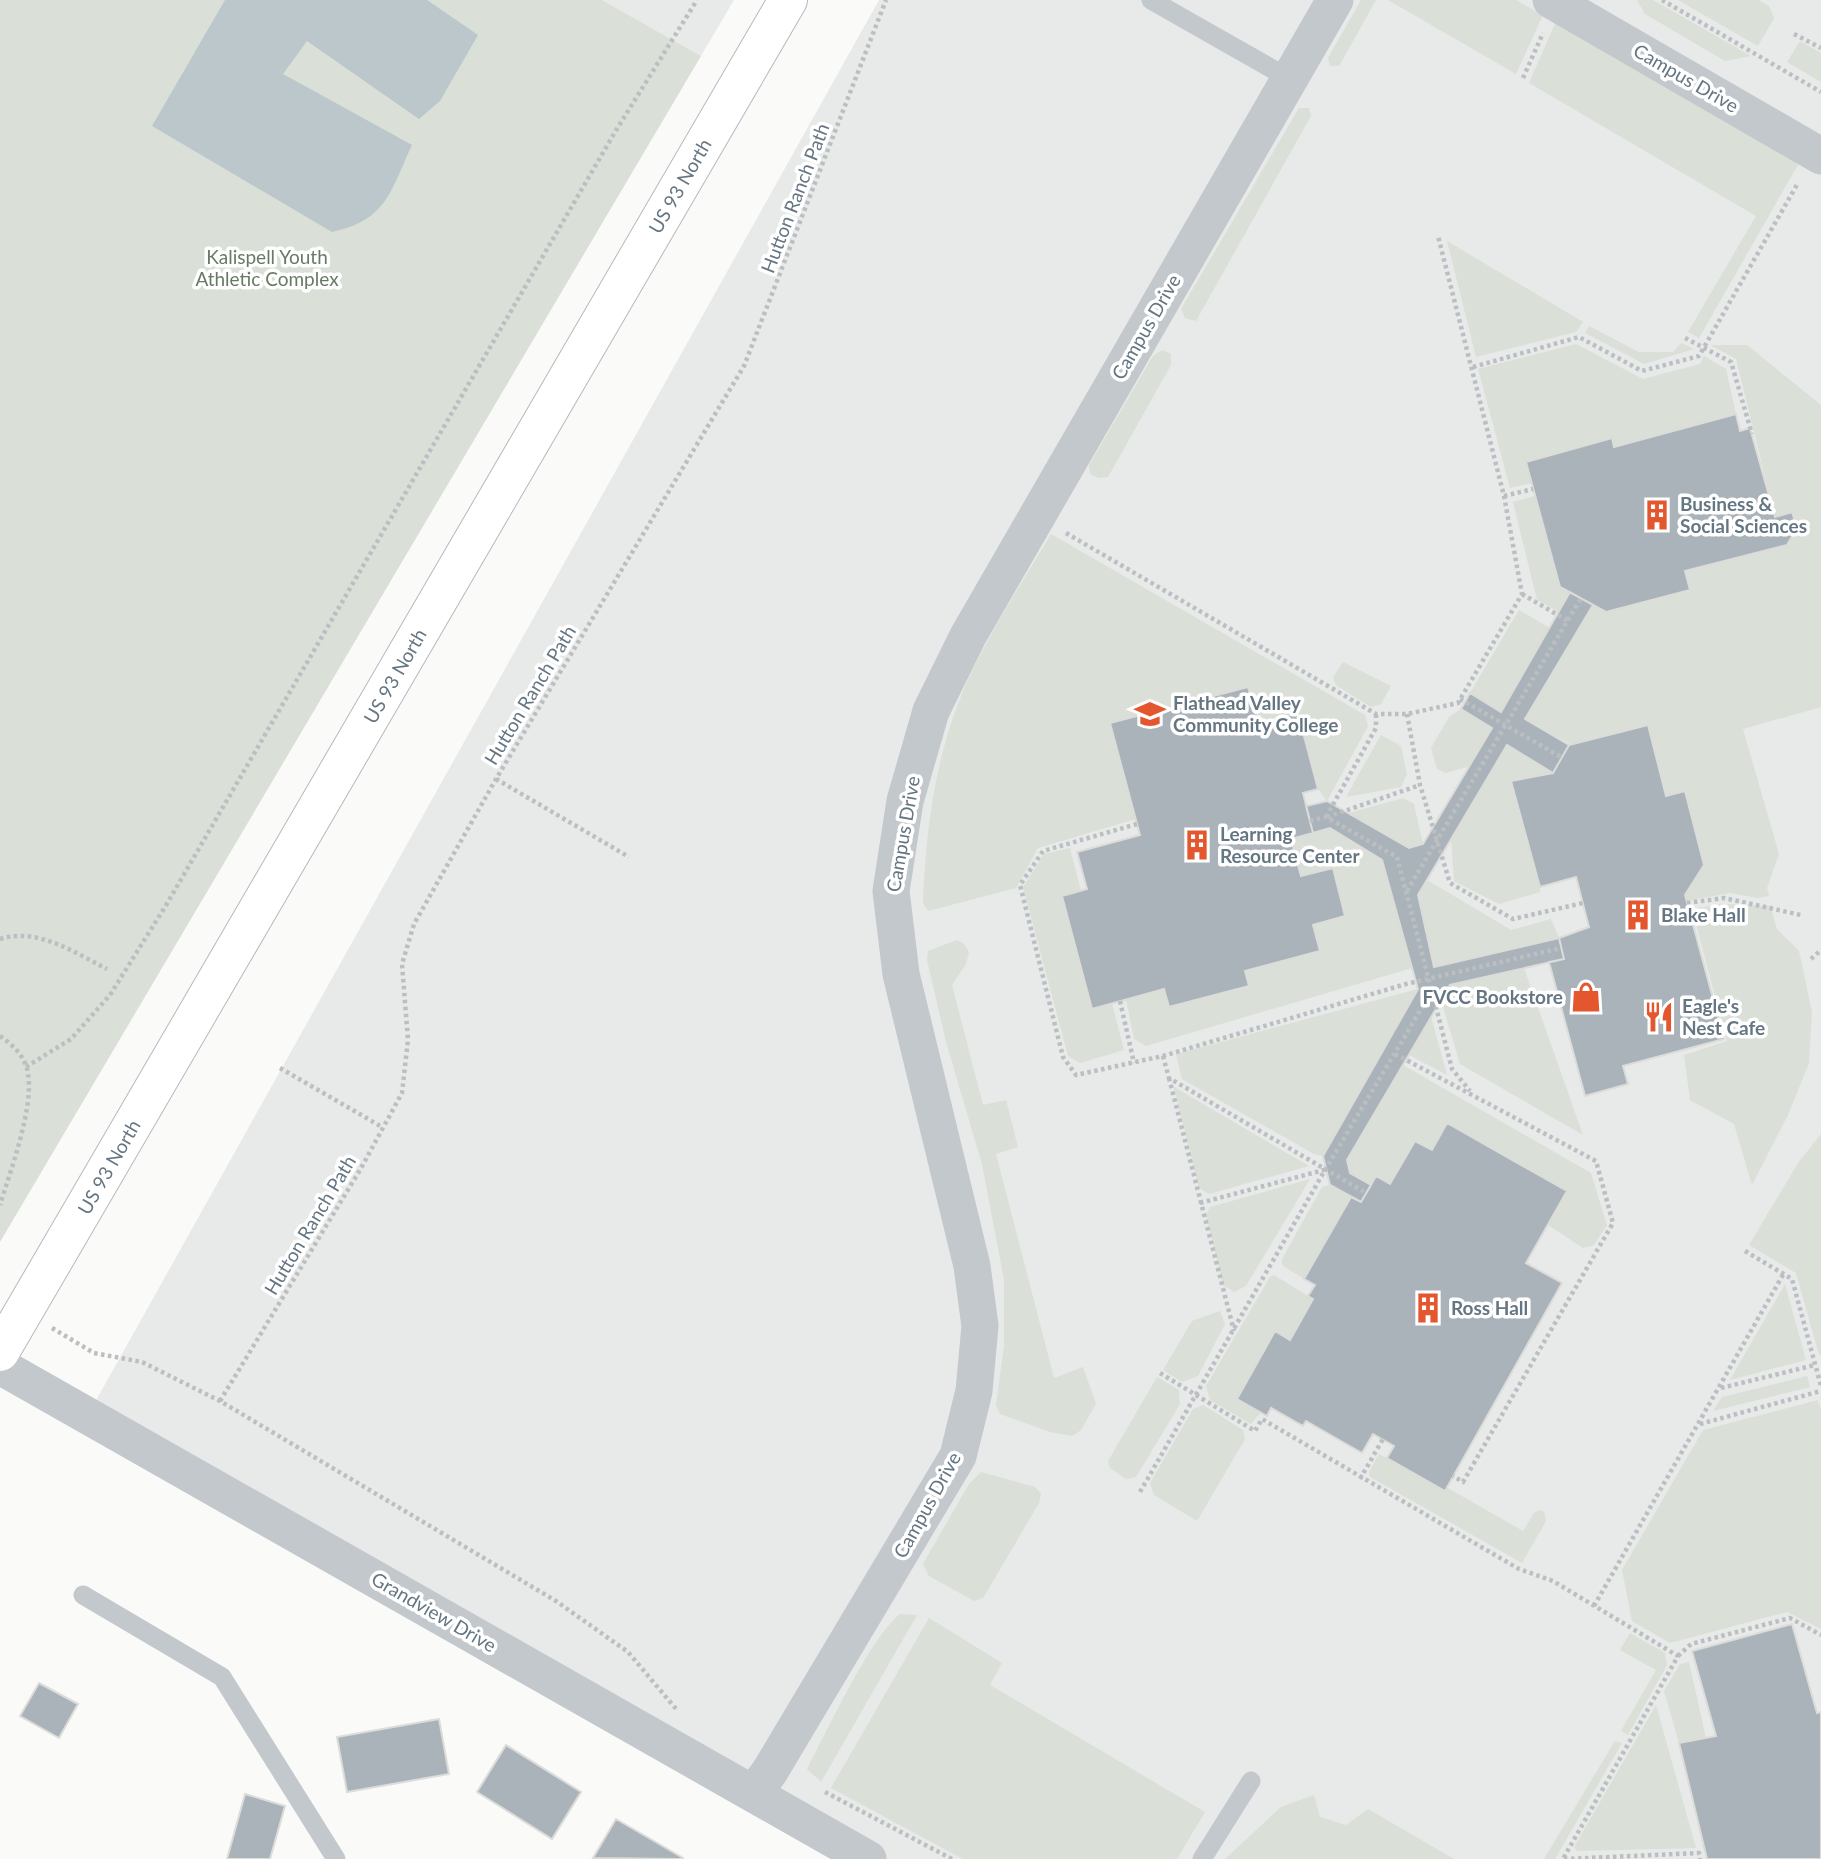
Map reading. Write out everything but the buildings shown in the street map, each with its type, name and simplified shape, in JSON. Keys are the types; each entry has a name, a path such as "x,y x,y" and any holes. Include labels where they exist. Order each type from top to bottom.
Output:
{"main road":[{"name":"US 93 North","path":"0,1352 788,0"}],"street":[{"name":"Campus Drive","path":"754,1793 770,1771 958,1456 974,1391 980,1326 972,1266 901,974 891,891 905,801 931,710 975,624 1335,0"},
{"name":"Campus Drive","path":"1548,14 1812,165"},
{"name":"Grandview Drive","path":"0,1366 868,1859"}],"lane":[{"path":"1151,0 1290,79"},
{"path":"83,1595 222,1677 336,1859"},
{"path":"1202,1859 1251,1781"}],"path":[{"path":"26,1067 71,1040 110,995 165,907 608,144 697,0"},
{"name":"Hutton Ranch Path","path":"220,1401 402,1093 408,1040 402,964 414,924 496,779 744,366 886,0"},
{"path":"1662,0 1821,92"},
{"path":"1523,78 1548,14"},
{"path":"1794,34 1821,48"},
{"path":"1473,367 1579,337 1642,371 1699,356 1812,165"},
{"path":"1054,526 1376,714 1407,715 1458,703 1522,594 1504,496 1438,236"},
{"path":"1685,338 1731,362 1752,434"},
{"path":"1504,496 1533,489"},
{"path":"1522,594 1568,621"},
{"path":"1406,892 1438,844 1581,598"},
{"path":"1460,699 1561,758"},
{"path":"1326,817 1376,728 1376,714"},
{"path":"1407,715 1420,785 1450,883 1513,919 1583,903"},
{"path":"496,779 629,857"},
{"path":"1310,821 1420,785"},
{"path":"1326,817 1397,857 1452,1069 1472,1094"},
{"path":"1138,824 1043,850 1020,885 1063,1057 1076,1075 1163,1056 1429,979 1562,948"},
{"path":"1687,902 1724,898 1801,915"},
{"path":"0,939 12,935 52,941 107,970"},
{"path":"1811,959 1821,950"},
{"path":"1140,1492 1325,1170 1433,989"},
{"path":"1120,1001 1134,1063"},
{"path":"0,1036 17,1048 29,1074 24,1121 0,1205"},
{"path":"1395,1054 1596,1161 1613,1223 1463,1482 1453,1476"},
{"path":"1163,1056 1234,1332"},
{"path":"280,1068 382,1127"},
{"path":"1169,1078 1366,1193"},
{"path":"1200,1203 1325,1170"},
{"path":"1745,1251 1792,1279 1821,1385"},
{"path":"1594,1606 1784,1273"},
{"path":"25,1311 94,1353 142,1362 220,1401 556,1601 628,1652 680,1713"},
{"path":"1719,1388 1815,1365"},
{"path":"1160,1373 1255,1431 1262,1419 1360,1479 1519,1569 1553,1581 1678,1656"},
{"path":"1699,1424 1821,1391"},
{"path":"1360,1479 1383,1439"},
{"path":"1563,1859 1678,1656 1691,1644 1790,1618 1821,1635"},
{"path":"823,1791 952,1859"},
{"path":"1563,1859 1699,1853 1700,1859"}],"shaded area":[{"path":"225,0 427,0 478,35 440,101 419,119 307,41 283,74 412,145 392,190 376,212 365,220 332,232 152,126"},
{"path":"602,0 734,0 701,56"},
{"name":"Flathead Valley Community College","path":"879,0 1821,0 1821,1859 837,1859 80,1429"}],"green space":[{"name":"Kalispell Youth Athletic Complex","path":"0,0 602,0 701,56 0,1242"},
{"path":"1361,0 1376,0 1339,66 1330,66 1328,58"},
{"path":"1388,0 1516,0 1543,15 1516,74"},
{"path":"1637,0 1653,0 1751,56 1725,61 1645,14"},
{"path":"1678,0 1758,0 1769,6 1774,18 1758,46"},
{"path":"1556,21 1799,163 1699,338 1688,332 1756,216 1529,83"},
{"path":"1800,41 1821,53 1821,82 1787,62"},
{"path":"1299,108 1309,108 1311,116 1196,321 1185,318 1181,309"},
{"path":"1447,241 1583,322 1576,332 1476,357"},
{"path":"1589,326 1639,352 1673,352 1681,343 1694,349 1644,364 1585,333"},
{"path":"1576,344 1643,379 1700,364 1704,356 1726,369 1736,414 1614,447 1611,438 1526,462 1532,483 1510,488 1478,369"},
{"path":"1710,345 1747,345 1821,405 1821,707 1743,729 1779,854 1767,888 1769,896 1757,898 1730,893 1687,901 1685,895 1704,865 1685,792 1666,796 1525,719 1593,605 1606,612 1690,591 1685,571 1787,545 1797,528 1792,513 1775,517 1736,359"},
{"path":"1162,350 1171,354 1171,365 1108,477 1099,478 1090,474 1089,465 1153,356"},
{"path":"1535,496 1560,587 1570,592 1559,612 1537,600 1513,502"},
{"path":"1051,534 1365,715 1368,726 1327,801 1318,789 1298,714 1258,724 1248,687 1136,819 1038,848 1016,888 928,911 923,903 927,843 936,783 950,725 973,669"},
{"path":"1519,610 1550,628 1501,712 1470,693"},
{"path":"1343,662 1391,686 1381,704 1371,707 1336,685 1333,677"},
{"path":"1461,709 1492,728 1470,766 1446,773 1437,769 1431,748 1449,717"},
{"path":"1381,735 1401,746 1407,774 1401,787 1346,797"},
{"path":"1507,745 1553,773 1512,781 1540,892 1499,904 1454,881 1451,839"},
{"path":"1403,798 1414,804 1423,844 1409,848 1349,813"},
{"path":"1330,828 1382,860 1412,968 1146,1046 1134,1039 1126,999 1164,989 1170,1007 1249,987 1245,971 1313,925 1345,916 1333,868 1301,876 1291,839"},
{"path":"1070,848 1081,891 1062,896 1112,1003 1124,1050 1080,1063 1068,1056 1023,887 1044,854"},
{"path":"1427,880 1511,930 1551,919 1559,938 1434,967 1418,895"},
{"path":"1722,904 1770,906 1777,929 1799,951 1812,1012 1809,1063 1788,1115 1752,1185 1734,1124 1690,1100 1684,1055 1727,1041 1692,909"},
{"path":"957,940 964,944 969,952 966,964 952,985 983,1105 1006,1100 1018,1147 996,1154 1054,1378 1083,1367 1096,1404 1081,1430 1072,1436 1050,1432 1000,1414 996,1405 1004,1346 1004,1280 982,1164 946,1042 927,960 928,951"},
{"path":"1524,968 1583,1135 1460,1064 1441,1000 1450,985"},
{"path":"1418,989 1323,1156 1314,1154 1182,1079 1176,1054"},
{"path":"1431,1017 1447,1075 1409,1055"},
{"path":"1403,1065 1591,1173 1607,1225 1594,1245 1583,1248 1548,1225 1567,1191 1448,1123 1432,1150 1414,1141 1390,1184 1376,1176 1371,1185 1350,1173 1347,1160"},
{"path":"1174,1087 1309,1166 1209,1194 1199,1188"},
{"path":"1821,1134 1819,1355 1796,1273 1749,1245 1798,1163"},
{"path":"1310,1179 1246,1286 1234,1292 1223,1285 1206,1215 1210,1207"},
{"path":"1330,1185 1351,1197 1304,1279 1282,1265 1282,1259 1322,1187"},
{"path":"1274,1275 1313,1299 1290,1340 1275,1331 1237,1399 1261,1412 1251,1424 1210,1400 1206,1386 1270,1277"},
{"path":"1785,1284 1806,1360 1730,1380"},
{"path":"1220,1311 1225,1324 1198,1376 1182,1382 1163,1370 1192,1321"},
{"path":"1807,1376 1810,1387 1713,1411 1722,1397"},
{"path":"1157,1377 1179,1390 1180,1404 1136,1477 1126,1479 1110,1468 1108,1461"},
{"path":"1818,1400 1821,1410 1821,1629 1787,1612 1670,1643 1632,1621 1622,1570 1703,1430"},
{"path":"1203,1405 1243,1430 1245,1439 1197,1521 1154,1495 1150,1483 1193,1409"},
{"path":"1379,1454 1444,1490 1446,1487 1523,1531 1534,1513 1540,1510 1544,1512 1546,1521 1522,1563 1370,1477 1369,1472"},
{"path":"981,1472 1035,1487 1041,1494 1039,1503 983,1598 974,1601 929,1576 923,1564 969,1484"},
{"path":"900,1614 917,1615 821,1782 807,1769 862,1664 875,1643"},
{"path":"929,1618 1002,1663 990,1685 1205,1812 1177,1859 963,1859 831,1788"},
{"path":"1630,1633 1665,1653 1667,1665 1628,1735 1621,1731 1656,1670 1620,1650"},
{"path":"1689,1662 1706,1738 1679,1743 1664,1691 1680,1664"},
{"path":"1656,1705 1696,1848 1577,1851 1574,1847"},
{"path":"1615,1741 1622,1743 1555,1859 1544,1859"},
{"path":"1314,1795 1320,1817 1346,1825 1368,1809 1454,1859 1225,1859 1281,1807"}],"place":[{"name":"Business & Social Sciences","path":"1657,515"},
{"name":"Flathead Valley Community College","path":"1150,714"},
{"name":"Learning Resource Center","path":"1197,845"},
{"name":"Blake Hall","path":"1638,915"},
{"name":"FVCC Bookstore","path":"1586,997"},
{"name":"Eagle's Nest Cafe","path":"1659,1017"},
{"name":"Ross Hall","path":"1428,1308"}]}
